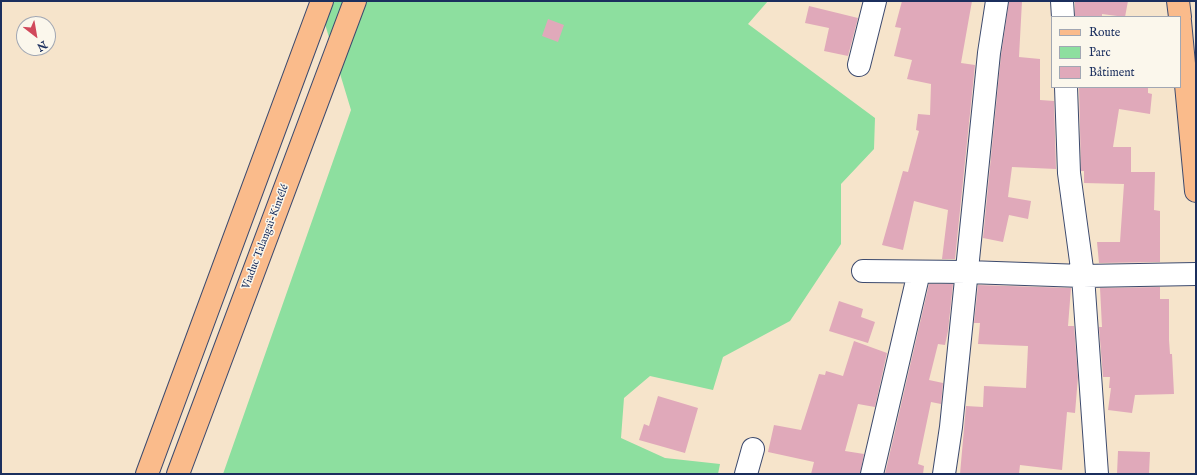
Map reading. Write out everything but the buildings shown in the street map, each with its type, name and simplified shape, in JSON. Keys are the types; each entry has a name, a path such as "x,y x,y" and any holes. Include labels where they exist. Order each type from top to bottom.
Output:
{"main road":[{"path":"147,474 322,1"},
{"name":"Viaduc Talangaï-Kintélé","path":"178,474 355,1"},
{"path":"1178,1 1180,16"},
{"path":"1181,32 1196,191"}],"street":[{"path":"859,65 875,1"},
{"path":"944,474 951,427 989,53 997,1"},
{"path":"1062,1 1063,16"},
{"path":"1066,88 1070,173 1083,276 1096,474"},
{"path":"863,271 967,272 1083,276 1196,274"},
{"path":"872,474 919,272"},
{"path":"746,474 753,449"}],"green space":[{"path":"318,1 768,1 748,24 875,118 874,149 841,184 841,244 790,321 723,357 713,390 650,376 624,398 621,438 665,458 720,464 718,474 223,474 351,110"}]}
